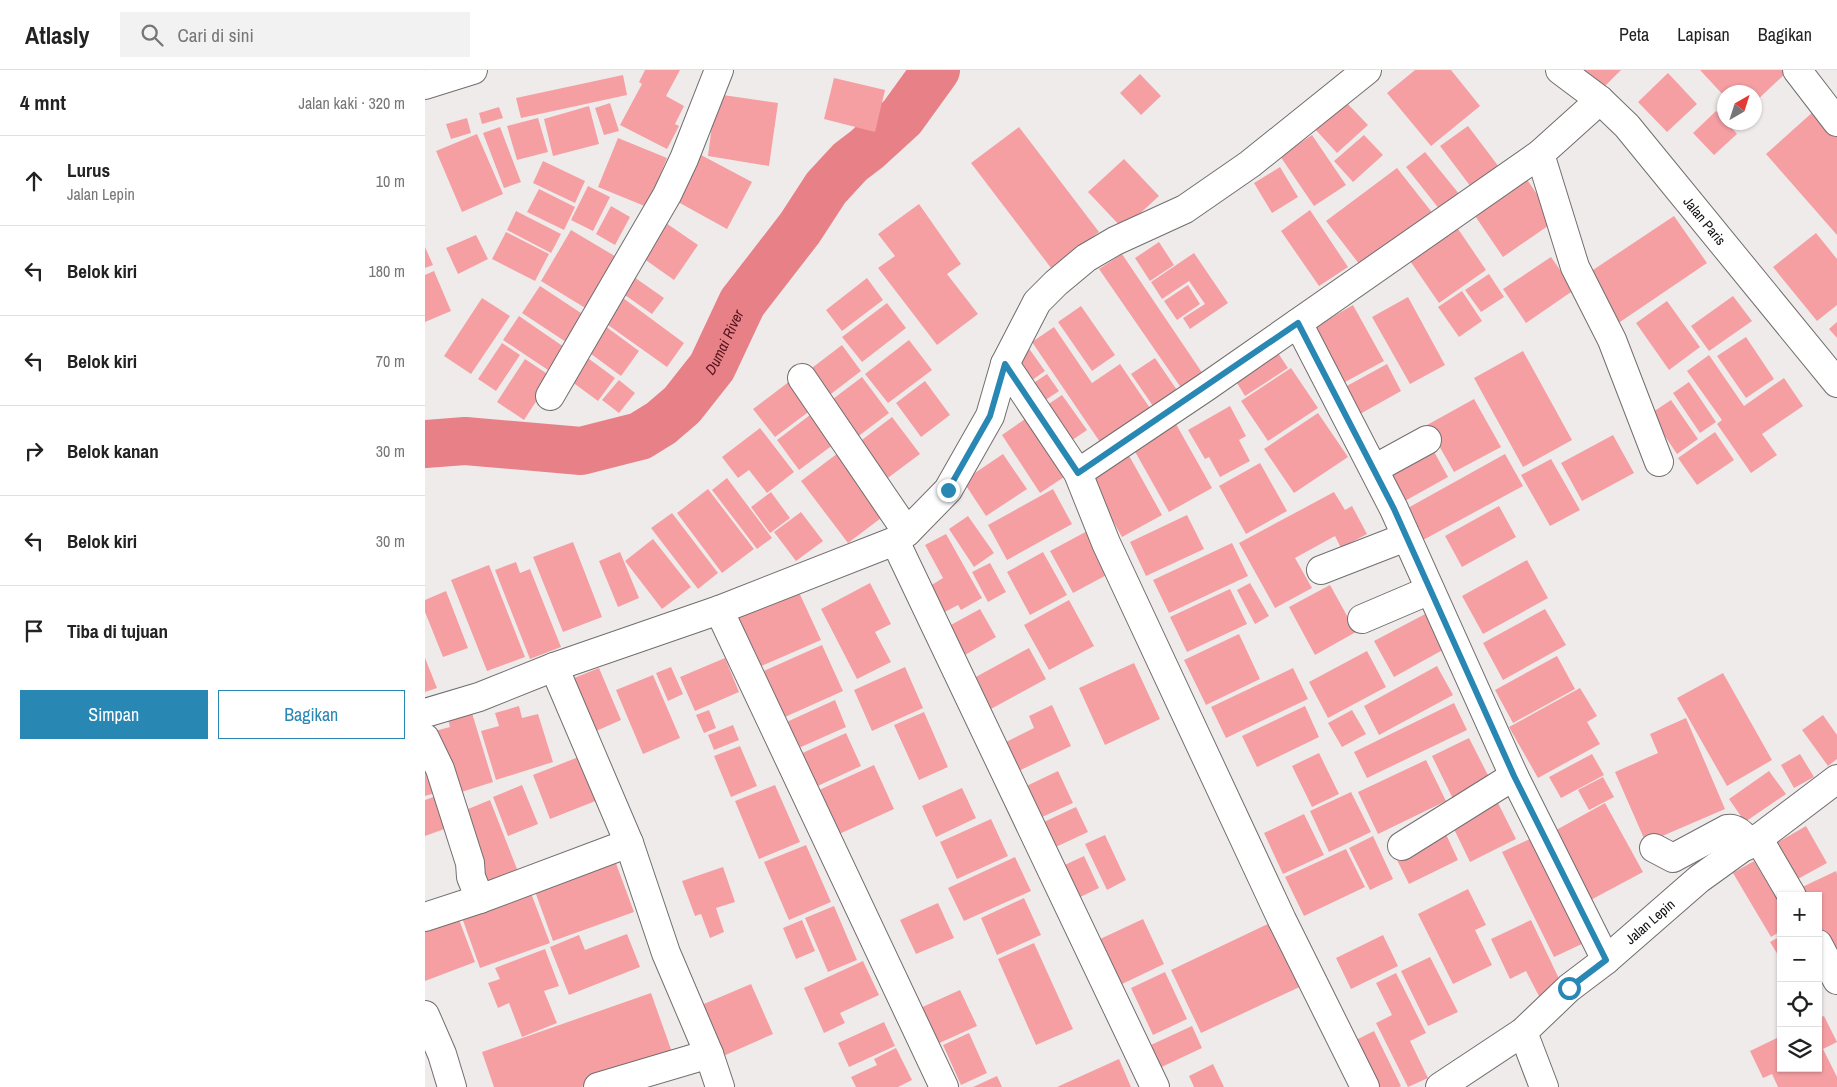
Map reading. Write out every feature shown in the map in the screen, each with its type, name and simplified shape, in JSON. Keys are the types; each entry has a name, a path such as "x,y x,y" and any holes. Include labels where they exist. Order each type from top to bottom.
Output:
{"street":[{"path":"425,85 473,70"},
{"path":"550,396 667,196 691,142 719,70"},
{"path":"425,713 479,697 554,667 719,610 901,537 948,490 990,416 1005,364 1037,302 1086,258 1115,241 1185,209 1250,164 1367,70"},
{"name":"Jalan Paris","path":"1559,70 1600,100 1627,126 1837,383"},
{"path":"1797,70 1837,122"},
{"path":"1078,473 1298,323 1540,154 1600,100"},
{"path":"1540,154 1575,267 1612,340 1659,462"},
{"path":"1298,323 1374,469 1514,776 1606,960"},
{"path":"1005,364 1078,473 1106,543 1278,911 1365,1087"},
{"path":"802,378 901,537 1155,1087"},
{"path":"1374,469 1427,440"},
{"path":"1321,570 1406,537"},
{"path":"1362,619 1429,590"},
{"path":"719,610 944,1087"},
{"path":"554,667 629,844 666,953 709,1054 720,1087"},
{"path":"425,738 440,768 470,863 471,877 480,898"},
{"path":"1402,846 1514,776"},
{"name":"Jalan Lepin","path":"1440,1087 1523,1032 1569,988 1606,960 1699,880 1742,848 1755,841 1837,779"},
{"path":"1655,848 1673,858 1727,828 1732,828 1755,841 1789,892"},
{"path":"425,917 629,844"},
{"path":"1822,952 1837,980"},
{"path":"425,1015 434,1056 452,1087"},
{"path":"1523,1032 1544,1087"},
{"path":"598,1087 709,1054"}],"building":[{"path":"645,70 680,70 666,96 684,106 675,124 679,126 667,149 620,125 642,84 639,82"},
{"path":"1415,70 1451,70 1480,106 1431,146 1387,93"},
{"path":"1584,70 1621,70 1603,88"},
{"path":"1700,70 1783,70 1786,73 1762,95 1762,85 1717,85 1717,88"},
{"path":"1668,73 1697,104 1667,132 1638,102"},
{"path":"1140,74 1161,96 1141,115 1120,93"},
{"path":"623,75 627,95 521,118 516,98"},
{"path":"834,78 885,90 875,132 824,119"},
{"path":"716,94 778,103 769,166 708,156"},
{"path":"1344,100 1368,125 1337,153 1314,128"},
{"path":"610,103 619,131 604,135 595,108"},
{"path":"589,106 599,144 553,156 544,119"},
{"path":"499,107 503,118 482,124 479,113"},
{"path":"1716,111 1717,130 1734,130 1737,134 1714,155 1693,133"},
{"path":"1814,111 1837,137 1837,235 1766,154"},
{"path":"467,118 471,133 451,139 446,124"},
{"path":"538,118 548,152 517,160 507,126"},
{"path":"1468,126 1499,167 1471,187 1440,146"},
{"path":"500,127 521,182 504,188 483,133"},
{"path":"1019,127 1099,232 1051,268 971,163"},
{"path":"477,134 503,194 462,212 436,151"},
{"path":"1312,135 1346,185 1314,206 1280,156"},
{"path":"1364,135 1383,155 1353,182 1334,161"},
{"path":"618,138 667,158 647,207 598,187"},
{"path":"1425,152 1460,195 1440,210 1406,167"},
{"path":"701,155 752,182 727,229 678,202"},
{"path":"1124,159 1159,196 1123,229 1088,192"},
{"path":"543,161 585,181 575,203 533,183"},
{"path":"1280,167 1298,197 1272,213 1254,183"},
{"path":"1397,168 1434,215 1363,269 1326,221"},
{"path":"1524,175 1555,221 1503,257 1471,210"},
{"path":"588,186 610,197 593,231 571,220"},
{"path":"539,189 575,207 564,230 527,212"},
{"path":"919,204 961,264 947,274 978,314 937,345 878,268 895,256 878,234"},
{"path":"611,206 630,217 615,245 596,234"},
{"path":"1310,210 1348,267 1319,286 1281,231"},
{"path":"516,211 561,234 551,253 507,230"},
{"path":"1674,216 1707,263 1617,324 1584,276"},
{"path":"663,221 698,245 674,280 640,256"},
{"path":"1454,223 1486,270 1439,303 1406,255"},
{"path":"571,230 618,258 587,309 541,281"},
{"path":"506,232 549,254 535,281 492,259"},
{"path":"1816,233 1837,259 1837,305 1817,321 1773,267"},
{"path":"476,235 488,259 458,274 446,248"},
{"path":"1159,242 1174,265 1150,281 1135,258"},
{"path":"425,247 433,265 425,268"},
{"path":"1194,253 1228,303 1190,329 1183,318 1205,304 1189,281 1162,299 1151,282"},
{"path":"1122,254 1205,377 1184,392 1099,269"},
{"path":"1551,257 1574,290 1526,323 1503,289"},
{"path":"434,271 451,311 425,322 425,275"},
{"path":"1489,274 1504,297 1481,312 1465,290"},
{"path":"634,277 664,298 652,314 622,293"},
{"path":"867,278 883,300 842,331 826,310"},
{"path":"1188,285 1200,304 1177,320 1164,301"},
{"path":"540,286 584,315 566,342 522,313"},
{"path":"1462,291 1482,321 1459,337 1438,307"},
{"path":"619,295 684,343 667,367 601,320"},
{"path":"1733,296 1752,321 1709,351 1691,326"},
{"path":"1408,297 1445,365 1410,384 1372,317"},
{"path":"482,298 510,316 471,374 444,356"},
{"path":"1667,301 1700,347 1669,370 1636,323"},
{"path":"887,303 906,328 862,362 842,337"},
{"path":"1353,305 1384,361 1345,382 1315,327"},
{"path":"1081,306 1115,355 1092,371 1058,322"},
{"path":"519,316 564,347 548,370 503,340"},
{"path":"1837,322 1837,338 1829,329"},
{"path":"601,323 639,351 621,376 583,348"},
{"path":"1054,327 1092,383 1120,364 1154,414 1104,448 1032,342"},
{"path":"1746,337 1774,379 1746,398 1717,356"},
{"path":"909,340 932,370 888,403 865,374"},
{"path":"502,343 520,355 496,391 478,379"},
{"path":"842,345 861,371 823,400 804,374"},
{"path":"1028,347 1045,371 1028,383 1011,358"},
{"path":"1276,350 1288,368 1245,396 1234,378"},
{"path":"1523,351 1572,440 1523,467 1474,378"},
{"path":"581,353 615,378 598,401 564,376"},
{"path":"1709,355 1744,406 1784,378 1803,406 1762,434 1777,455 1751,473 1717,424 1722,420 1687,371"},
{"path":"1155,358 1179,393 1155,409 1131,374"},
{"path":"525,359 552,377 524,420 497,402"},
{"path":"1387,364 1401,391 1360,414 1345,387"},
{"path":"1291,368 1318,408 1268,441 1241,401"},
{"path":"1047,374 1059,391 1041,403 1029,386"},
{"path":"862,377 889,413 852,441 825,405"},
{"path":"794,378 815,407 775,437 753,409"},
{"path":"619,380 635,393 619,413 602,400"},
{"path":"925,381 950,415 921,437 896,403"},
{"path":"1689,382 1716,422 1700,433 1673,393"},
{"path":"1062,395 1087,430 1068,443 1044,407"},
{"path":"1474,399 1501,447 1454,472 1427,425"},
{"path":"1671,400 1698,439 1677,454 1650,414"},
{"path":"1230,406 1246,436 1239,440 1250,461 1220,477 1209,457 1205,459 1188,430"},
{"path":"818,409 841,439 799,470 777,440"},
{"path":"1318,413 1348,457 1294,493 1264,449"},
{"path":"892,417 920,454 881,483 854,446"},
{"path":"1028,417 1067,475 1040,493 1002,435"},
{"path":"1176,424 1212,488 1169,512 1133,448"},
{"path":"760,428 794,472 767,493 749,470 738,478 722,457"},
{"path":"1715,432 1734,460 1697,485 1678,458"},
{"path":"1613,435 1634,473 1582,501 1561,463"},
{"path":"1432,448 1448,477 1403,502 1387,473"},
{"path":"842,450 889,512 848,543 801,481"},
{"path":"1127,452 1162,515 1122,537 1087,474"},
{"path":"1003,454 1027,489 986,516 963,481"},
{"path":"1505,454 1523,486 1423,540 1406,509"},
{"path":"1551,459 1580,510 1550,526 1521,475"},
{"path":"1260,463 1287,511 1246,534 1219,486"},
{"path":"727,478 772,538 757,549 712,490"},
{"path":"708,489 754,549 722,573 677,513"},
{"path":"1053,489 1072,524 1007,560 988,525"},
{"path":"771,492 790,518 770,533 751,507"},
{"path":"1334,492 1345,510 1352,506 1367,534 1341,548 1335,536 1295,558 1312,588 1275,608 1239,543"},
{"path":"1499,506 1516,537 1462,567 1445,536"},
{"path":"801,512 823,541 796,561 774,532"},
{"path":"672,513 718,573 698,589 651,528"},
{"path":"1187,515 1204,549 1146,576 1130,542"},
{"path":"968,516 994,553 974,567 949,529"},
{"path":"1091,529 1114,571 1073,593 1050,551"},
{"path":"946,534 982,598 961,610 958,605 939,615 925,589 943,578 925,545"},
{"path":"653,539 691,587 662,609 625,561"},
{"path":"573,542 602,617 563,632 533,557"},
{"path":"1232,543 1248,576 1169,613 1153,580"},
{"path":"620,552 639,598 618,607 599,561"},
{"path":"1043,552 1067,595 1030,615 1007,572"},
{"path":"1527,560 1548,598 1483,634 1462,596"},
{"path":"516,562 520,573 530,569 561,647 530,659 495,570"},
{"path":"990,563 1006,592 988,602 972,572"},
{"path":"489,565 525,657 487,671 451,580"},
{"path":"870,583 891,624 875,632 891,662 857,679 821,609"},
{"path":"1250,583 1269,616 1255,624 1237,590"},
{"path":"1330,585 1356,632 1315,655 1289,607"},
{"path":"797,588 821,640 752,670 728,618"},
{"path":"1230,589 1247,624 1187,652 1170,617"},
{"path":"446,591 468,648 443,657 425,612 425,600"},
{"path":"1069,600 1094,646 1049,670 1024,625"},
{"path":"980,609 996,637 965,655 949,626"},
{"path":"1545,609 1566,645 1503,680 1483,643"},
{"path":"1429,612 1448,647 1394,677 1374,641"},
{"path":"1239,634 1260,679 1206,705 1184,660"},
{"path":"822,645 843,691 776,721 755,675"},
{"path":"1029,648 1046,679 989,710 972,679"},
{"path":"1367,651 1386,687 1328,718 1309,682"},
{"path":"1557,656 1575,689 1513,723 1495,690"},
{"path":"425,658 437,688 425,692"},
{"path":"725,658 739,692 695,711 680,677"},
{"path":"1134,663 1160,719 1105,745 1079,688"},
{"path":"1437,666 1453,695 1379,735 1364,706"},
{"path":"671,667 683,694 668,701 656,673"},
{"path":"905,667 923,708 872,731 854,690"},
{"path":"599,668 621,720 587,735 564,682"},
{"path":"1293,668 1308,699 1226,738 1211,707"},
{"path":"1723,673 1772,760 1727,786 1677,698"},
{"path":"653,675 680,738 643,754 616,690"},
{"path":"1580,688 1597,716 1587,722 1600,744 1538,778 1509,727"},
{"path":"835,700 846,727 792,751 780,725"},
{"path":"1454,703 1467,730 1367,778 1354,752"},
{"path":"1052,705 1071,746 1010,775 996,747 1034,728 1029,716"},
{"path":"519,706 522,718 538,714 553,762 496,780 481,731 499,726 495,713"},
{"path":"1305,706 1319,737 1257,767 1242,736"},
{"path":"709,710 716,728 704,733 696,715"},
{"path":"1352,710 1366,734 1342,747 1328,723"},
{"path":"924,712 948,767 919,780 894,725"},
{"path":"472,713 493,782 455,794 435,731 450,727 448,719"},
{"path":"1823,715 1837,735 1837,759 1828,766 1802,730"},
{"path":"1686,718 1725,809 1646,843 1615,772 1658,753 1650,734"},
{"path":"733,725 739,740 714,750 708,735"},
{"path":"846,733 861,766 809,790 794,757"},
{"path":"1469,738 1494,787 1456,805 1432,756"},
{"path":"740,746 757,786 731,797 714,756"},
{"path":"1319,753 1339,794 1312,807 1292,766"},
{"path":"1592,754 1604,775 1561,798 1549,777"},
{"path":"1800,754 1814,777 1794,788 1781,765"},
{"path":"581,756 598,800 550,819 533,775"},
{"path":"1426,760 1446,801 1378,834 1358,792"},
{"path":"425,764 435,793 425,796"},
{"path":"874,765 894,809 837,835 817,791"},
{"path":"1058,771 1073,803 1031,822 1016,791"},
{"path":"1769,771 1786,794 1745,822 1729,799"},
{"path":"1603,777 1614,797 1589,810 1578,790"},
{"path":"522,785 538,824 508,836 493,797"},
{"path":"775,785 800,842 759,859 735,801"},
{"path":"962,788 976,818 936,837 922,806"},
{"path":"1351,792 1371,832 1329,852 1310,811"},
{"path":"436,796 447,828 425,836 425,800"},
{"path":"490,800 519,874 485,887 456,814"},
{"path":"1497,801 1516,839 1470,862 1451,823"},
{"path":"1605,803 1643,872 1587,902 1549,834"},
{"path":"1076,807 1088,832 1045,852 1033,827"},
{"path":"1304,814 1324,855 1283,874 1264,833"},
{"path":"991,819 1008,856 957,879 940,842"},
{"path":"1806,826 1827,863 1796,880 1775,844"},
{"path":"1444,830 1458,860 1409,884 1394,854"},
{"path":"1105,835 1126,880 1107,890 1085,844"},
{"path":"1373,836 1393,879 1370,890 1349,848"},
{"path":"1532,838 1584,943 1554,957 1502,852"},
{"path":"806,845 831,902 789,920 764,862"},
{"path":"1346,849 1365,887 1304,916 1285,877"},
{"path":"1084,856 1099,888 1072,901 1056,869"},
{"path":"1015,857 1031,891 964,921 948,888"},
{"path":"614,858 634,912 553,941 533,886"},
{"path":"1754,861 1777,899 1777,933 1771,937 1733,873"},
{"path":"723,867 735,902 716,908 724,932 710,938 701,914 695,916 682,881"},
{"path":"1836,871 1837,966 1822,937 1822,892 1800,892 1798,889"},
{"path":"529,888 550,943 480,968 460,912"},
{"path":"1468,889 1486,925 1475,930 1492,965 1453,984 1418,914"},
{"path":"1024,898 1041,935 997,955 981,918"},
{"path":"938,903 954,938 916,954 900,920"},
{"path":"834,906 857,960 828,972 805,918"},
{"path":"458,917 475,962 425,981 425,929"},
{"path":"1143,919 1164,964 1120,985 1098,940"},
{"path":"802,920 815,951 796,959 783,928"},
{"path":"1276,920 1306,984 1201,1033 1171,970"},
{"path":"1531,920 1563,987 1540,998 1526,971 1510,979 1491,939"},
{"path":"627,934 640,967 569,995 550,947 579,935 585,950"},
{"path":"1383,935 1398,966 1351,989 1336,958"},
{"path":"1777,938 1777,953 1770,942"},
{"path":"1034,943 1073,1029 1036,1045 998,959"},
{"path":"545,949 559,986 544,991 557,1023 522,1037 509,1003 498,1008 488,983 500,979 495,968"},
{"path":"1430,957 1458,1012 1428,1026 1401,971"},
{"path":"863,961 879,995 840,1013 845,1023 824,1033 804,988"},
{"path":"1165,972 1187,1019 1153,1035 1131,988"},
{"path":"1396,973 1426,1033 1410,1041 1428,1078 1408,1087 1376,1023 1392,1015 1376,983"},
{"path":"751,984 773,1034 721,1057 699,1006"},
{"path":"960,990 977,1026 935,1045 918,1009"},
{"path":"651,993 673,1055 581,1087 494,1087 482,1052"},
{"path":"1824,1016 1837,1042 1823,1049 1837,1077 1837,1087 1778,1087 1772,1074 1763,1078 1750,1051 1777,1038 1777,1072 1822,1072 1822,1017"},
{"path":"884,1022 895,1046 849,1067 838,1043"},
{"path":"1192,1026 1202,1048 1151,1072 1140,1050"},
{"path":"1374,1031 1401,1086 1399,1087 1372,1087 1350,1043"},
{"path":"969,1033 987,1073 961,1085 943,1045"},
{"path":"896,1048 912,1080 898,1087 856,1087 851,1077 877,1065 874,1059"},
{"path":"1119,1059 1131,1087 1057,1087"},
{"path":"1213,1064 1224,1087 1194,1087 1189,1076"},
{"path":"997,1076 1002,1087 973,1087"}],"waterway":[{"name":"Dumai River","path":"425,444 465,441 581,451 640,436 661,423 682,405 712,367 742,303 800,228 826,188 850,162 902,117 936,70"}],"route":[{"path":"948,490 990,416 1005,364 1078,473 1298,323 1394,509 1514,776 1606,960 1569,988"}]}
